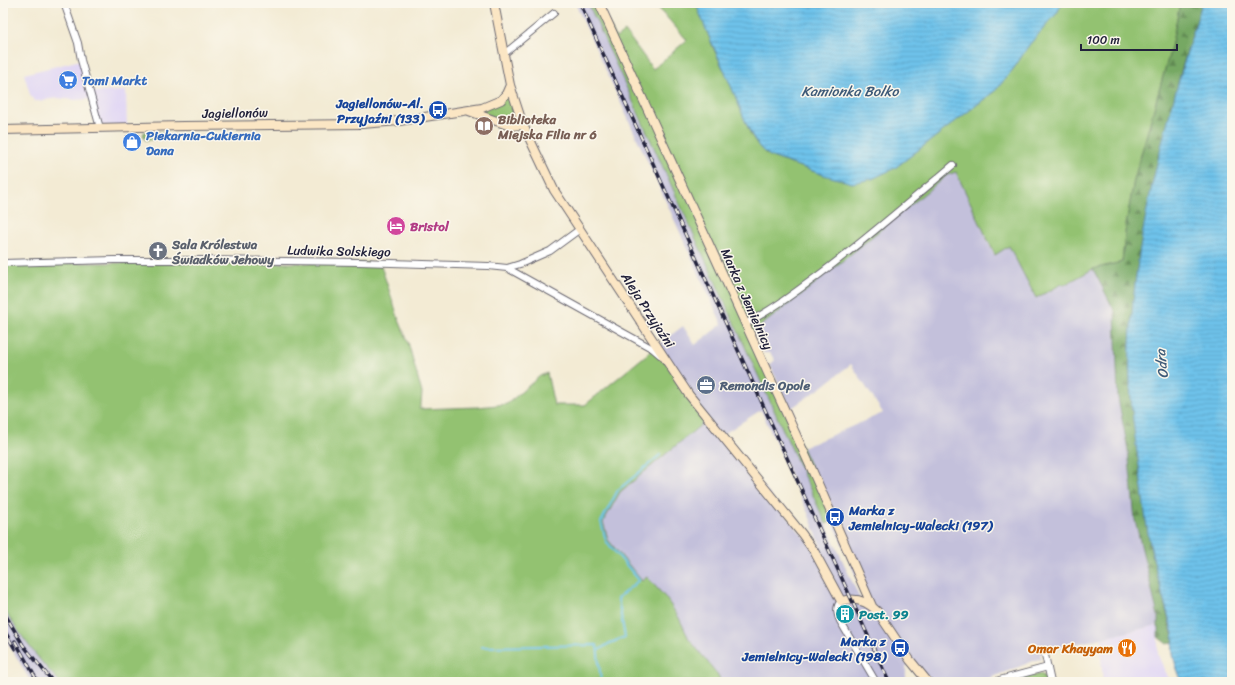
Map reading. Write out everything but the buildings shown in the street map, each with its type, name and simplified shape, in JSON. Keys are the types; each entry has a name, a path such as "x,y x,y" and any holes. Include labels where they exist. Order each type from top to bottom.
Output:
{"street":[{"path":"64,3 78,43 81,60 100,128"},
{"name":"Aleja Przyjaźni","path":"494,3 510,85 523,125 554,190 689,395 802,534 814,551 841,601"},
{"name":"Marka z Jemielnicy","path":"599,3 816,478 872,606 910,660 928,682"},
{"path":"504,54 554,13"},
{"name":"Jagiellonów","path":"3,130 362,124 400,121 482,108 497,102 506,94 510,85"},
{"name":"Jagiellonów","path":"467,111 510,126 523,125"},
{"path":"745,324 770,310 837,261 953,165"},
{"name":"Ludwika Solskiego","path":"3,263 114,260 359,262 488,266 507,268 521,264 550,251 580,229"},
{"name":"Ludwika Solskiego","path":"507,268 653,349 668,363"},
{"path":"872,606 867,603 851,599 841,601 837,608 837,614 876,682"},
{"path":"1045,656 1051,682"},
{"path":"992,682 1048,667"}],"shaded area":[{"path":"575,3 588,3 861,601 867,603 802,448 883,413 851,364 822,387 790,409 770,365 775,360 770,353 764,353 755,331 947,175 957,172 994,255 1009,245 1036,298 1062,283 1064,285 1093,269 1115,312 1118,398 1128,450 1135,520 1158,616 1158,625 1051,650 1040,654 1041,658 980,682 928,682 911,660 906,667 907,682 721,682 718,675 689,639 679,618 666,598 646,577 642,581 608,540 603,522 620,492 631,482 657,346 683,326 695,345 722,324","holes":["761,410 808,513 821,546 815,551 722,435"]},
{"path":"81,60 90,92 126,91 127,127 100,128 91,99 75,100 57,98 35,101 31,97 24,74"},
{"path":"3,608 26,642 60,682 31,682 3,634"},
{"path":"1158,625 1158,655 1170,682 1103,682 1101,658 1102,638"}],"green space":[{"path":"588,3 599,3 616,38 625,31 653,69 687,40 654,3 696,3 713,47 733,90 751,135 760,148 772,157 824,175 895,168 996,90 1014,68 1029,45 1057,13 1062,3 1180,3 1171,48 1134,180 1126,225 1122,262 1093,269 1036,298 1009,246 995,255 956,172 947,175 802,294 750,334 835,520 826,524"},
{"path":"1180,3 1202,3 1182,68 1152,186 1135,284 1130,345 1130,387 1133,418 1151,550 1174,641 1167,644 1158,637 1158,616 1135,520 1128,450 1118,398 1115,312 1093,269 1122,262 1126,225 1134,180 1171,48"},
{"path":"508,91 523,125 467,111 482,108"},
{"path":"144,132 164,132 165,139 145,140 145,137 143,136"},
{"path":"3,263 380,263 408,342 422,393 419,409 478,407 507,404 540,376 547,373 554,405 585,405 657,346 708,419 620,492 603,522 608,540 642,581 647,577 666,598 679,618 689,639 718,675 721,682 60,682 44,665 3,608"},
{"path":"1041,674 1048,679 1049,682 1006,682"}],"water":[{"name":"Kamionka Bolko","path":"696,3 1062,3 1057,13 1029,45 1014,68 996,90 895,168 872,179 852,183 772,157 759,147 747,124"},
{"name":"Odra","path":"1202,3 1232,3 1232,682 1182,682 1176,667 1173,652 1173,634 1156,571 1147,529 1130,390 1130,344 1133,301 1146,214 1155,172 1177,87"}],"waterway":[{"path":"599,650 608,644 625,637 618,599 639,580 606,541 601,522 618,490 660,455"},
{"path":"482,647 597,645 601,682"}],"railway":[{"path":"580,3 889,682"},
{"path":"3,611 23,645 53,682"},
{"path":"3,628 15,649"},
{"path":"15,641 38,682"}],"place":[{"name":"Tomi Markt","path":"68,80"},
{"name":"Jagiellonów-Al. Przyjaźni (133)","path":"438,110"},
{"name":"Biblioteka Miejska Filia nr 6","path":"484,126"},
{"name":"Piekarnia-Cukiernia Dana","path":"132,142"},
{"name":"Bristol","path":"396,226"},
{"name":"Sala Królestwa Świadków Jehowy","path":"158,251"},
{"name":"Remondis Opole","path":"706,385"},
{"name":"Marka z Jemielnicy-Walecki (197)","path":"835,517"},
{"name":"Post. 99","path":"845,614"},
{"name":"Marka z Jemielnicy-Walecki (198)","path":"900,648"},
{"name":"Omar Khayyam","path":"1127,648"}]}
